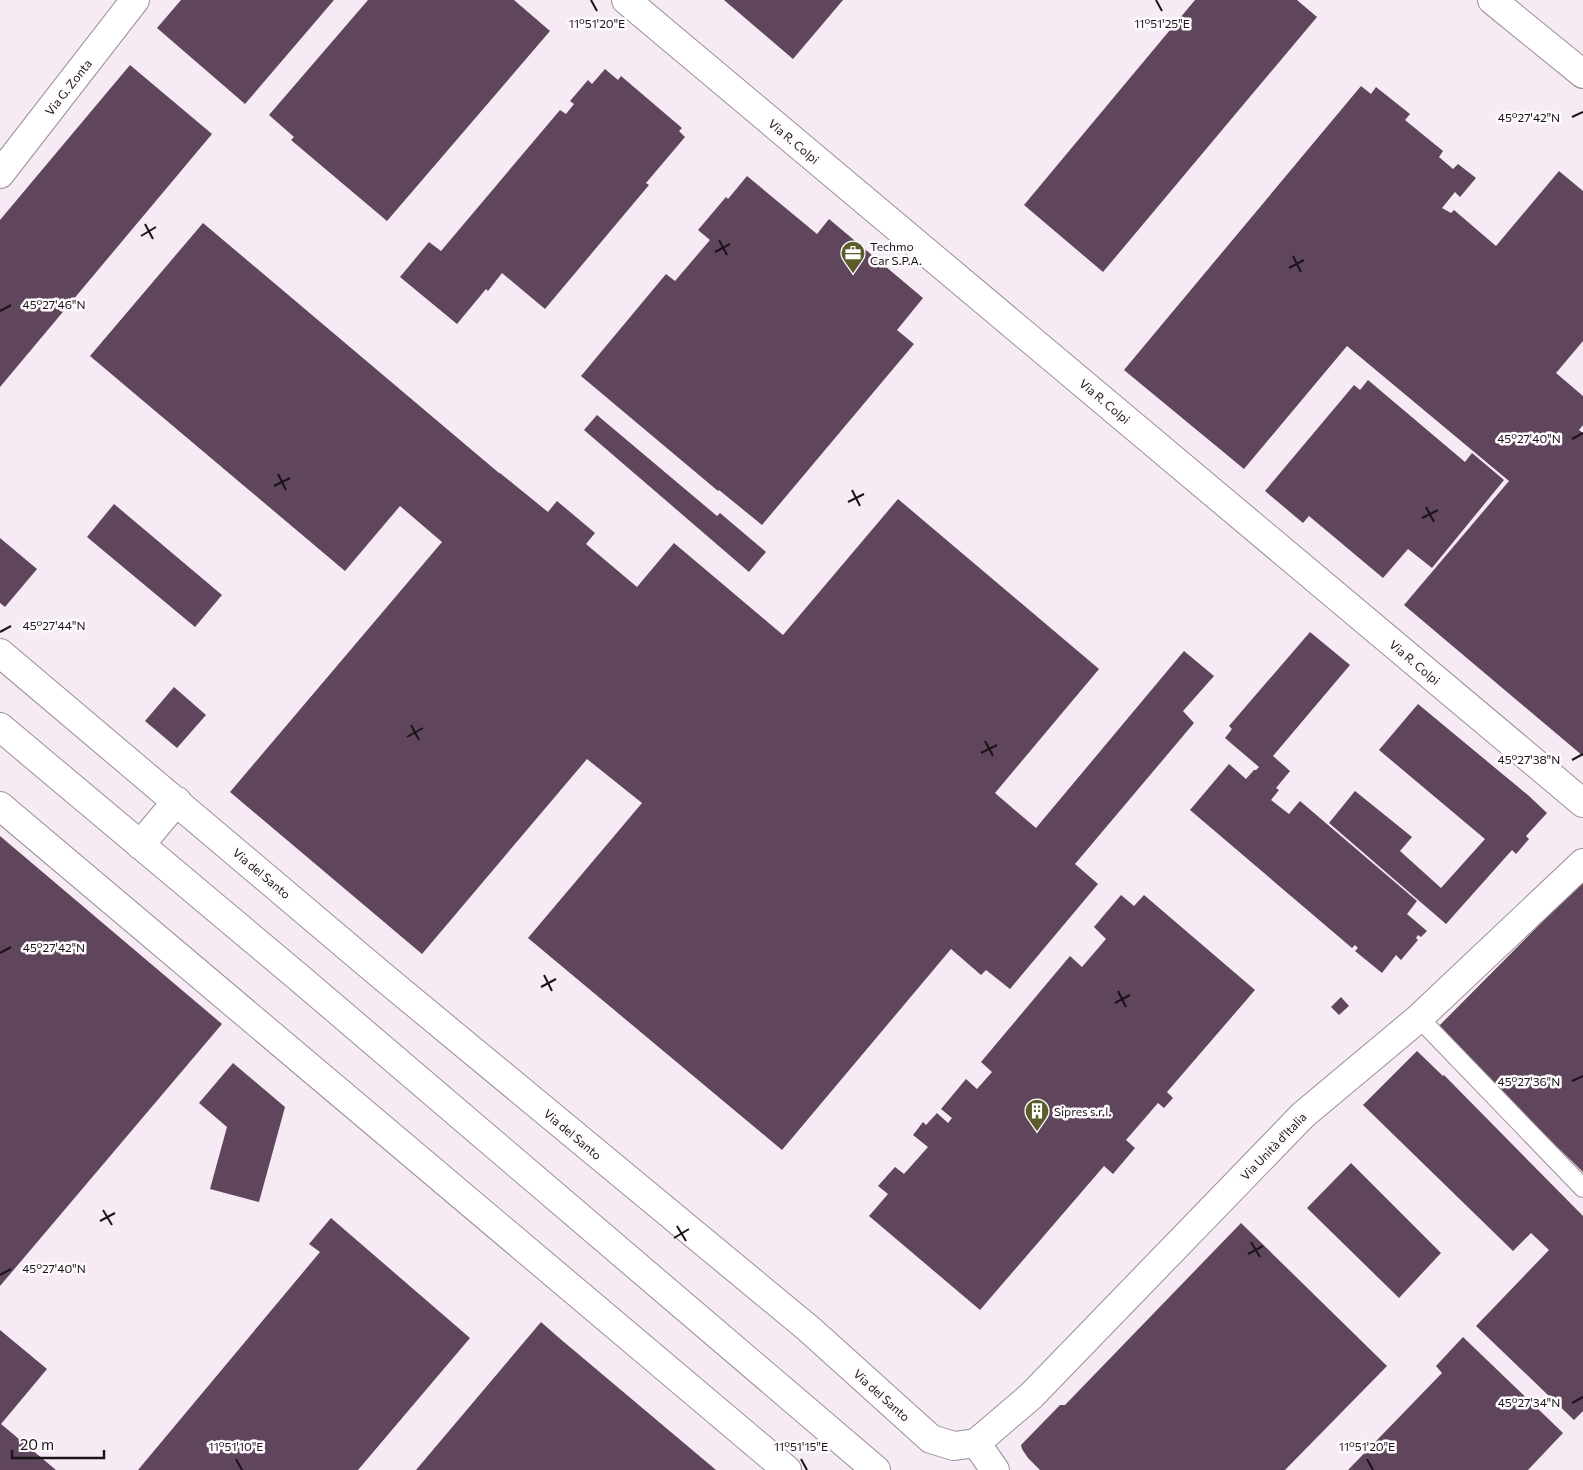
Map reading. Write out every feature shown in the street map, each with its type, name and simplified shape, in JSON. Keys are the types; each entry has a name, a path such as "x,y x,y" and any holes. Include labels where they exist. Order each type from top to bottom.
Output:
{"street":[{"name":"Via G. Zonta","path":"0,174 135,0"},
{"name":"Via R. Colpi","path":"626,0 1583,803"},
{"path":"1492,0 1583,74"},
{"name":"Via del Santo","path":"0,653 374,968 809,1329 931,1439 954,1446 976,1443"},
{"path":"0,727 876,1470"},
{"path":"140,845 177,801"},
{"path":"0,806 787,1470"},
{"name":"Via Unità d'Italia","path":"976,1443 1031,1396 1303,1115 1419,1018 1583,863"},
{"path":"976,1443 994,1470"}],"lane":[{"path":"1419,1018 1583,1188"}],"building":[{"path":"181,0 334,0 245,104 157,28"},
{"path":"368,0 514,0 550,31 387,221 291,140 294,137 269,115"},
{"path":"724,0 843,0 793,59"},
{"path":"1195,0 1297,0 1317,17 1103,272 1024,205"},
{"path":"130,65 212,134 0,387 0,220"},
{"path":"605,69 618,80 621,76 682,128 679,131 685,137 646,183 649,185 545,309 502,273 457,324 400,277 429,242 441,251 560,110 566,114 574,104 570,101 588,80 592,84"},
{"path":"1361,86 1371,94 1376,87 1410,114 1405,120 1443,151 1439,157 1453,169 1458,164 1476,178 1460,197 1455,192 1442,208 1451,213 1454,210 1496,246 1559,171 1583,191 1583,341 1556,373 1583,396 1583,425 1579,430 1583,433 1583,756 1404,605 1509,481 1347,346 1244,469 1124,370"},
{"path":"747,176 817,234 829,219 923,298 897,330 914,344 762,525 718,491 581,376 666,274 675,281 710,240 698,230"},
{"path":"203,223 499,473 548,512 557,501 595,533 586,544 637,587 674,543 783,635 898,499 1099,669 995,793 1036,828 1184,651 1214,676 1183,711 1194,723 1075,864 1098,884 1010,989 986,970 981,975 951,949 782,1150 528,938 642,803 587,759 422,954 230,792 442,542 400,506 345,571 90,356"},
{"path":"1368,380 1465,462 1472,453 1504,480 1432,568 1408,549 1383,578 1309,516 1303,523 1265,491 1354,385 1360,390"},
{"path":"597,415 717,516 720,513 766,552 749,572 584,430"},
{"path":"114,504 222,595 195,627 87,537"},
{"path":"0,538 37,569 5,607 0,603"},
{"path":"1310,632 1350,665 1273,756 1290,771 1276,788 1279,790 1271,800 1289,814 1300,801 1417,901 1407,914 1427,931 1421,937 1418,935 1416,938 1418,940 1401,960 1396,955 1382,973 1355,951 1358,948 1355,945 1352,948 1190,810 1229,764 1246,779 1259,767 1225,738 1232,729 1229,726"},
{"path":"174,687 206,715 177,748 145,721"},
{"path":"1418,704 1547,813 1526,836 1529,839 1516,854 1512,850 1446,924 1329,823 1355,791 1412,837 1400,851 1441,888 1485,839 1379,750"},
{"path":"0,836 222,1024 0,1286"},
{"path":"1583,879 1583,1172 1436,1029 1550,914 1547,904"},
{"name":"Sipres s.r.l.","path":"1121,895 1134,906 1144,895 1255,990 1167,1092 1173,1098 1164,1108 1158,1103 1126,1140 1135,1148 1113,1174 1104,1166 980,1310 869,1216 888,1194 878,1186 895,1167 904,1174 928,1147 913,1135 923,1122 926,1125 937,1113 948,1123 952,1118 941,1109 966,1079 977,1089 992,1072 981,1062 1070,956 1082,967 1106,939 1094,927"},
{"path":"1341,997 1349,1006 1339,1015 1331,1007"},
{"path":"1417,1051 1444,1075 1583,1216 1583,1411 1574,1420 1476,1326 1549,1250 1531,1233 1513,1251 1363,1105"},
{"path":"233,1063 285,1107 259,1202 210,1189 227,1127 199,1103"},
{"path":"1351,1163 1441,1253 1399,1298 1307,1208"},
{"path":"331,1218 470,1338 358,1470 138,1470 320,1252 309,1244"},
{"path":"1241,1223 1387,1366 1285,1470 1040,1470 1028,1458 1021,1445 1060,1405 1065,1405"},
{"path":"541,1322 558,1337 716,1470 416,1470"},
{"path":"0,1330 47,1369 1,1424 56,1470 0,1470"},
{"path":"1463,1337 1563,1433 1528,1470 1348,1470 1442,1373 1436,1366"}],"place":[{"name":"Techmo Car S.P.A.","path":"853,274"},
{"name":"Sipres s.r.l.","path":"1037,1132"}]}
